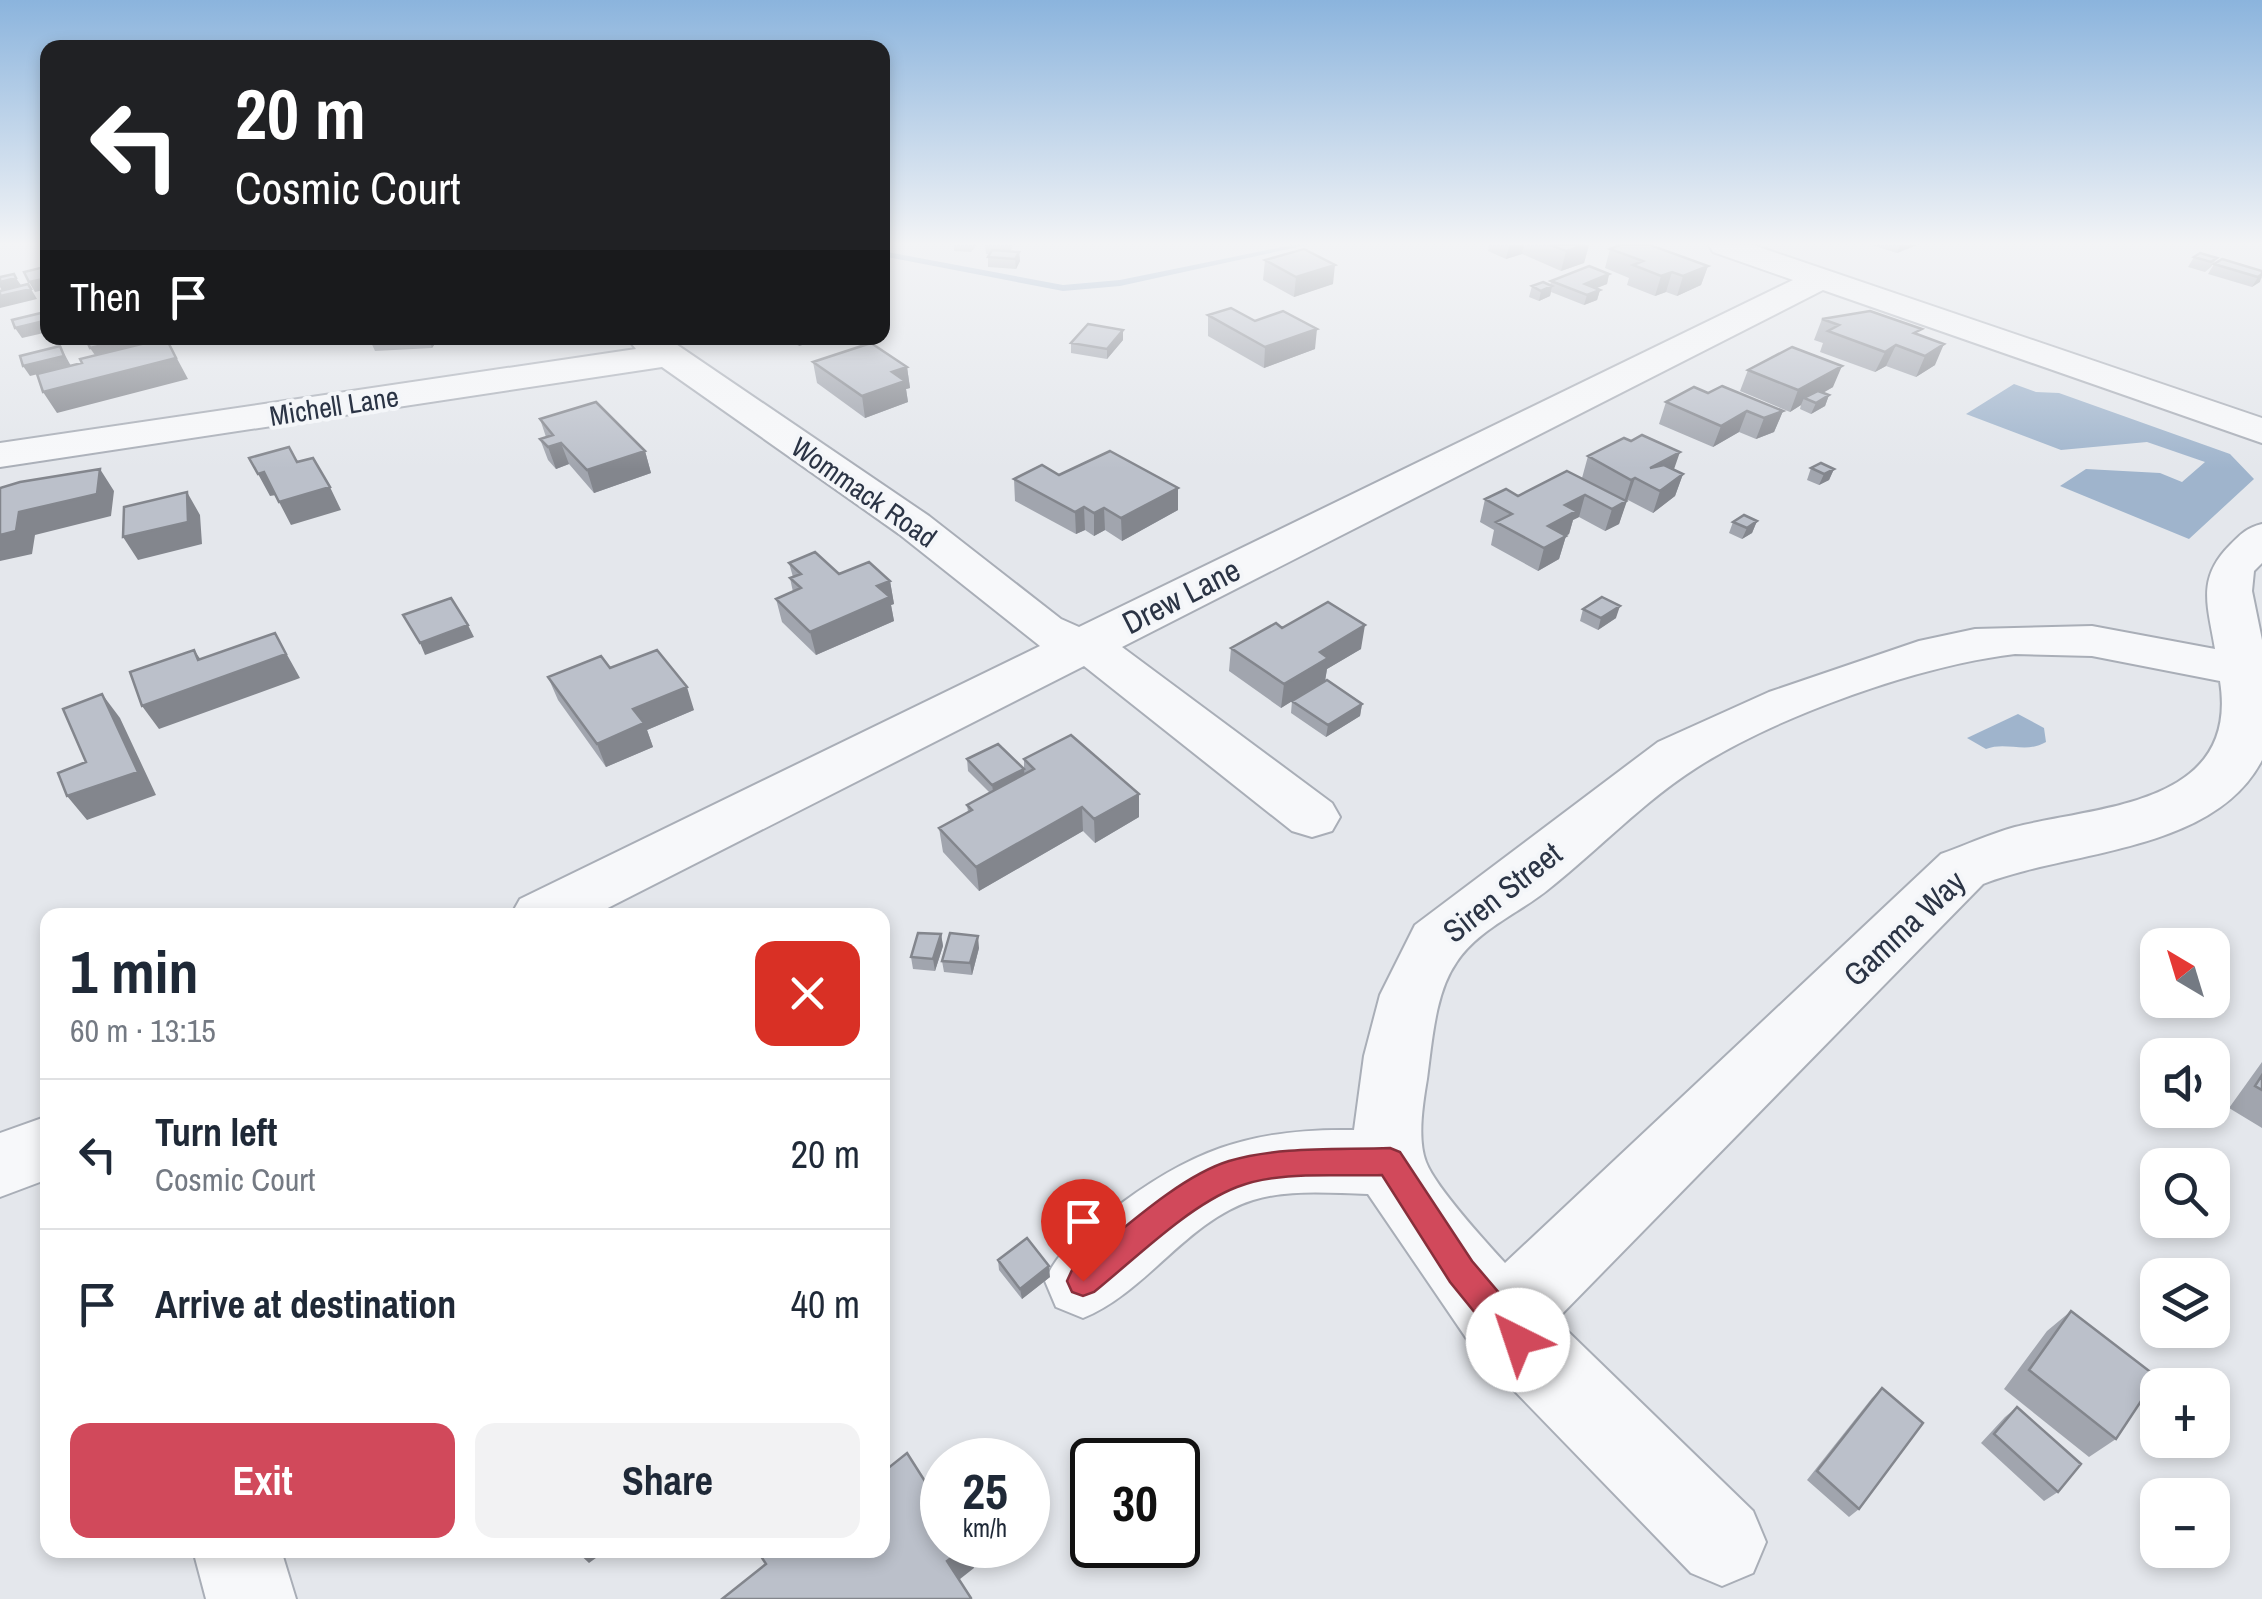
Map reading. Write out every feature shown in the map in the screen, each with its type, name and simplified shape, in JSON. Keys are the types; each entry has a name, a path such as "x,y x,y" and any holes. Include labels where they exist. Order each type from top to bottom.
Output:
{"street":[{"name":"Drew Lane","path":"555,908 1738,320"},
{"path":"1942,320 2262,431"},
{"name":"Wommack Road","path":"656,346 914,525 1044,629 1116,666 1312,817"},
{"name":"Michell Lane","path":"0,455 656,346"},
{"name":"Gamma Way","path":"1500,1321 1962,869 2016,848 2144,822 2208,788 2235,762 2249,701 2246,672 2230,616 2229,591 2232,568 2262,537"},
{"name":"Siren Street","path":"1390,1162 1391,1109 1404,1024 1415,981 1429,952 1453,926 1534,870 1606,806 1702,740 1936,652 2012,638 2125,644 2246,672"},
{"path":"0,1164 40,1150"},
{"path":"1083,1281 1188,1200 1230,1175 1268,1166 1390,1162 1417,1210 1500,1321 1722,1542"},
{"path":"239,1558 251,1599"}],"water":[{"path":"2014,384 2036,392 2059,393 2230,454 2254,479 2189,539 2060,486 2086,469 2160,473 2182,482 2205,462 2147,442 2061,450 1966,414"},
{"path":"2018,714 2044,728 2046,742 2031,747 1986,749 1967,738"}],"building":[{"path":"12,320 40,320 40,322 15,328"},
{"path":"1216,320 1299,320 1317,329 1265,347"},
{"path":"1824,320 1895,320 1922,329 1914,333 1944,344 1925,356 1896,345 1885,352 1828,331 1839,325"},
{"path":"1088,324 1123,330 1107,349 1071,343"},
{"path":"137,345 170,345 176,358 43,392 37,374 82,363 80,359"},
{"path":"874,345 907,367 892,372 905,381 862,396 813,362"},
{"path":"60,346 64,356 23,366 20,356"},
{"path":"1792,347 1842,366 1798,390 1748,370"},
{"path":"1722,386 1783,411 1764,418 1747,411 1721,426 1666,402 1694,387 1708,393"},
{"path":"1818,391 1829,395 1816,403 1804,398"},
{"path":"596,402 645,451 587,470 561,443 548,447 540,439 553,435 540,419"},
{"path":"1642,435 1680,452 1650,468 1664,465 1683,474 1660,491 1588,456 1624,438 1631,441"},
{"path":"289,447 297,462 313,458 330,487 279,502 264,472 258,474 249,458"},
{"path":"1110,451 1178,488 1121,518 1104,508 1094,513 1084,507 1075,512 1014,479 1042,465 1059,475"},
{"path":"1821,463 1834,469 1824,474 1811,468"},
{"path":"100,469 97,494 19,512 16,531 0,535 0,488"},
{"path":"1567,471 1626,501 1612,509 1585,495 1565,505 1576,511 1548,526 1566,536 1544,548 1496,522 1512,514 1485,499 1506,489 1518,496"},
{"path":"187,492 188,522 123,537 124,507"},
{"path":"1744,515 1757,521 1747,528 1733,522"},
{"path":"815,552 839,574 869,562 890,581 877,586 890,597 810,632 776,599 801,588 790,578 801,574 789,563"},
{"path":"1602,597 1620,606 1601,618 1583,609"},
{"path":"451,598 468,625 420,643 403,615"},
{"path":"1328,602 1365,625 1320,652 1328,658 1284,684 1231,648 1276,623 1282,628"},
{"path":"275,633 286,654 142,706 130,672 194,650 198,660"},
{"path":"657,650 687,687 633,709 644,723 597,744 548,677 601,656 610,668"},
{"path":"1327,680 1362,704 1328,725 1292,701"},
{"path":"102,694 138,772 67,796 58,773 86,762 63,709"},
{"path":"1071,735 1139,794 1094,819 1082,807 976,867 939,828 972,810 967,805 1034,769 1024,759"},
{"path":"998,744 1024,769 992,785 967,759"},
{"path":"918,933 941,934 933,959 911,957"},
{"path":"950,933 978,936 970,963 942,961"},
{"path":"1027,1238 1049,1266 1020,1289 998,1260"},
{"path":"2071,1311 2145,1368 2140,1368 2140,1403 2116,1439 2029,1370"},
{"path":"1882,1388 1923,1423 1859,1509 1817,1471"},
{"path":"2017,1407 2081,1464 2058,1492 1994,1434"},
{"path":"907,1453 920,1473 920,1568 952,1568 970,1599 722,1599 766,1564 762,1558 890,1558 890,1467"}],"route":[{"path":"1083,1281 1188,1200 1230,1175 1268,1166 1390,1162 1417,1210 1518,1340"}]}
